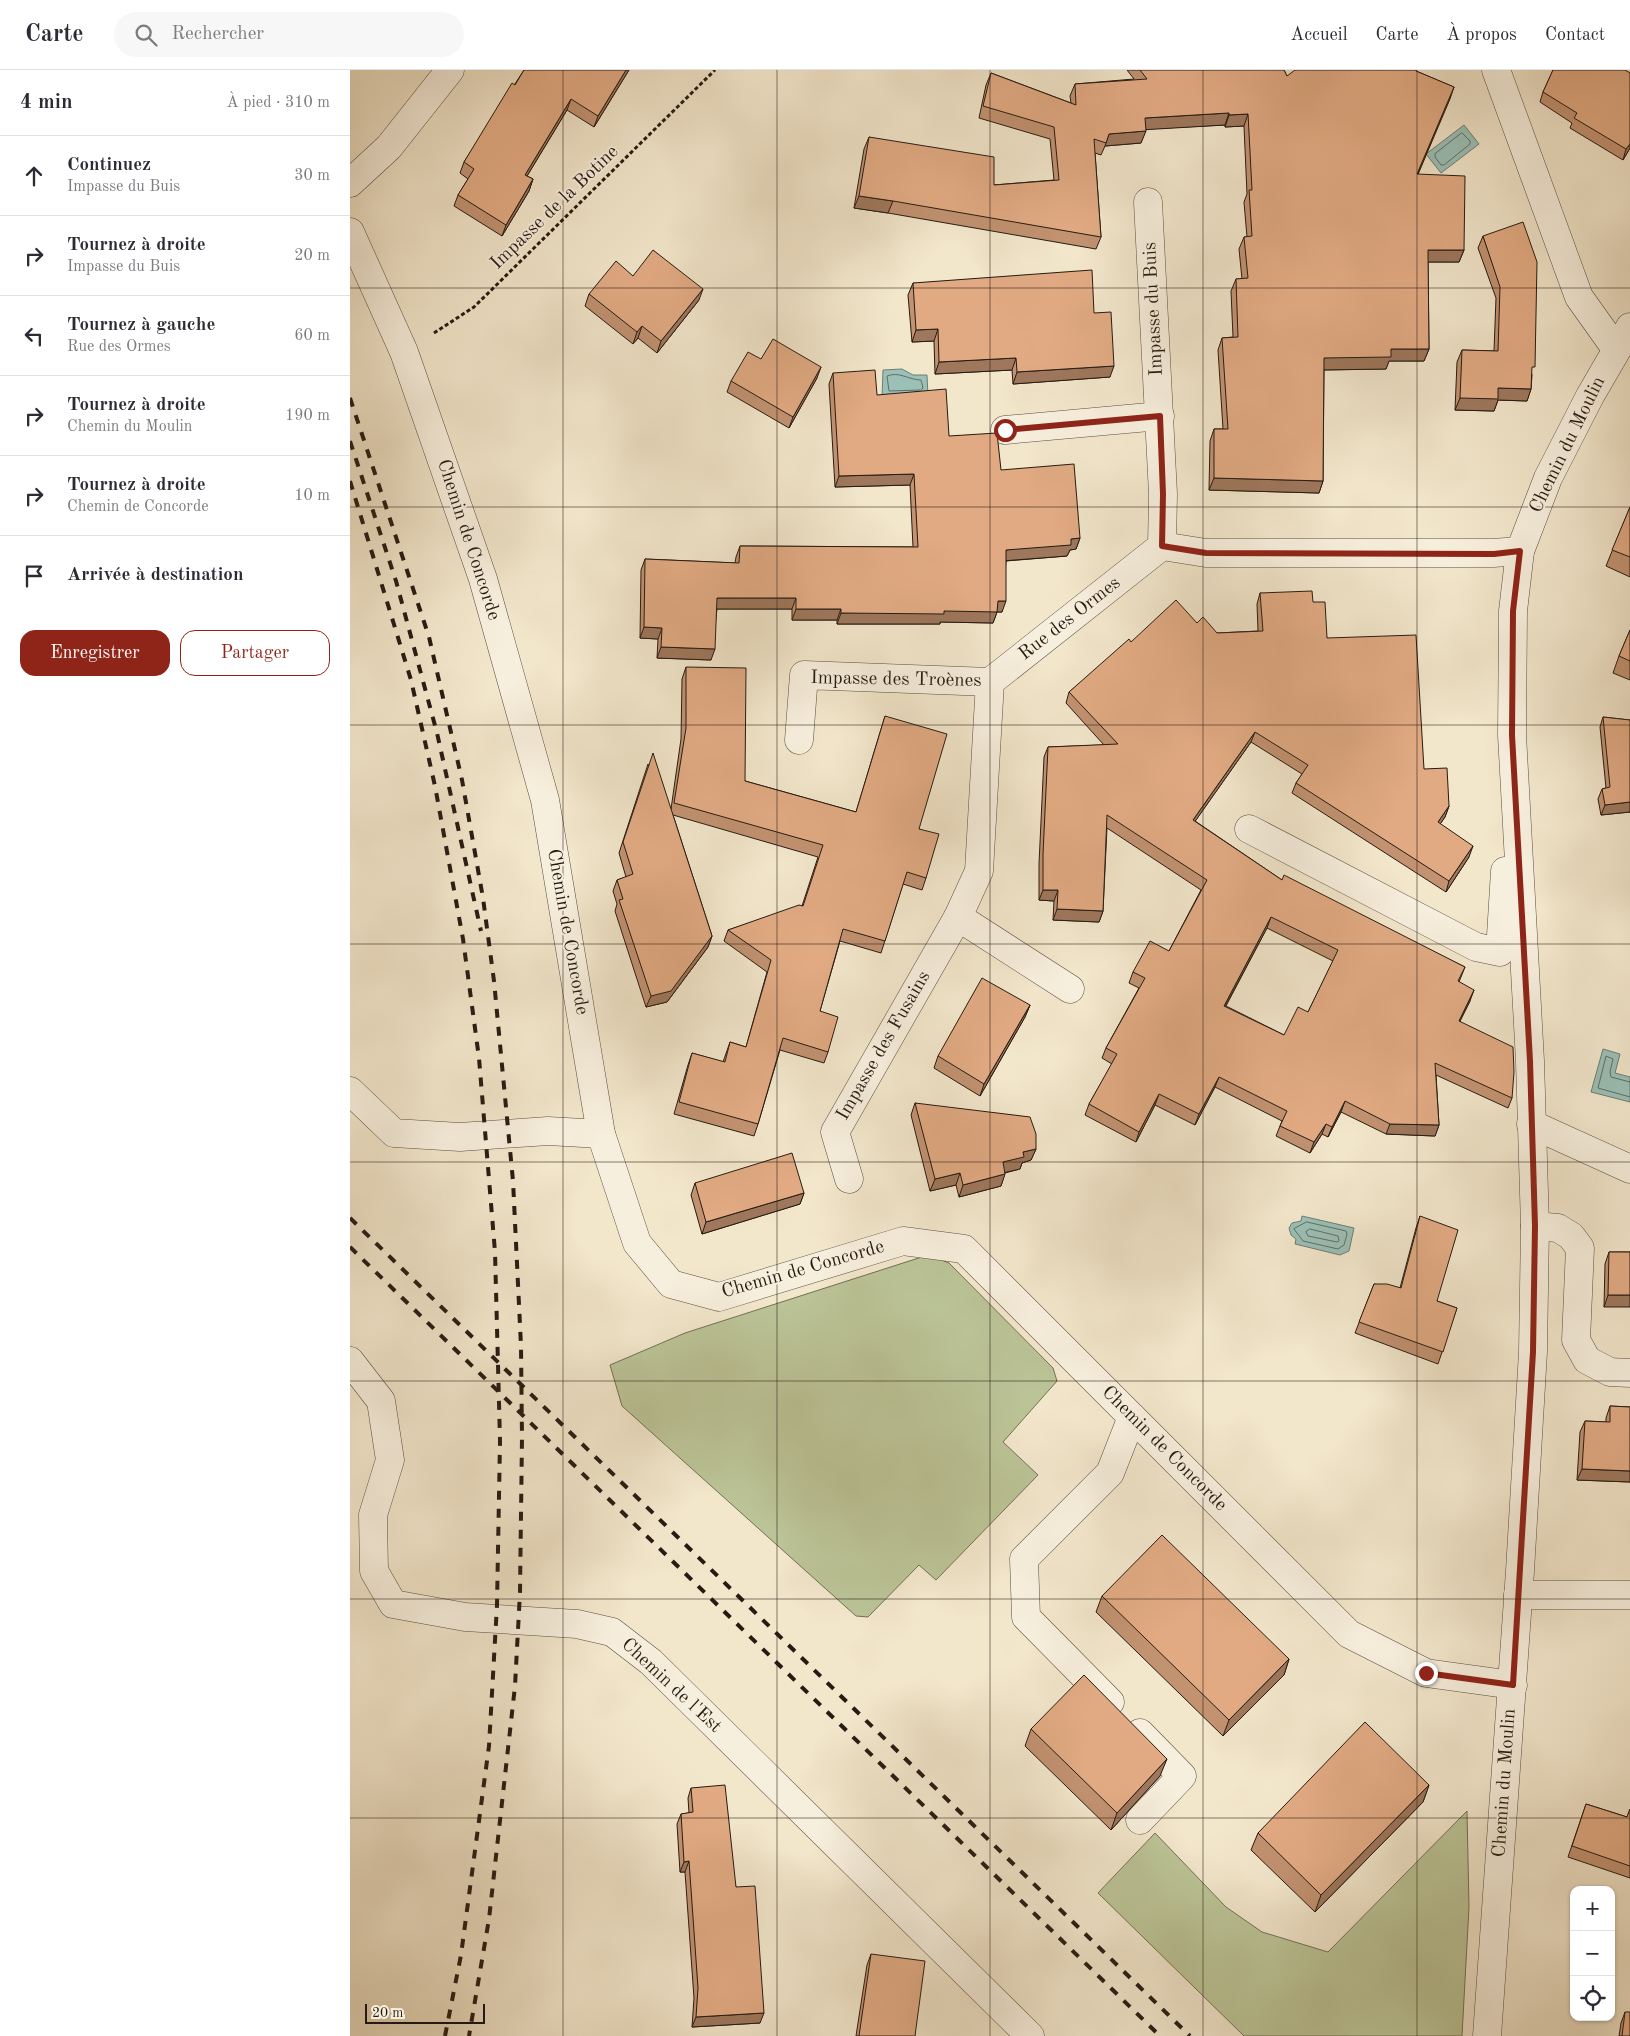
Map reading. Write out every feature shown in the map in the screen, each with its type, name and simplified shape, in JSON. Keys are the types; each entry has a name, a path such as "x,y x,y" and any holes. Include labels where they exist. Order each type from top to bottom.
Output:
{"street":[{"path":"350,183 389,147 450,70"},
{"path":"1496,70 1579,296 1623,338"},
{"name":"Impasse du Buis","path":"1148,202 1160,416 1163,494 1162,546"},
{"name":"Chemin de Concorde","path":"350,232 404,352 483,578 545,800 601,1134 637,1243 671,1284 719,1297 903,1241 964,1249 1349,1634 1426,1673 1513,1685"},
{"name":"Chemin du Moulin","path":"1487,2036 1513,1685 1533,1352 1535,1226 1530,1061 1512,735 1513,611 1520,551 1548,478 1623,338"},
{"path":"1005,430 1160,416"},
{"path":"1162,546 1206,553 1494,554 1520,551"},
{"name":"Rue des Ormes","path":"990,682 1162,546"},
{"name":"Impasse des Troènes","path":"799,740 804,675 990,682"},
{"path":"990,682 979,871 958,917 1070,989"},
{"path":"1249,829 1476,947 1500,952 1512,735"},
{"name":"Impasse des Fusains","path":"849,1178 835,1132 958,917"},
{"path":"350,1091 394,1133 460,1137 548,1131 601,1134"},
{"path":"1531,1124 1630,1169"},
{"path":"1535,1226 1558,1228 1571,1236 1580,1248 1576,1340 1587,1360 1610,1372 1630,1373"},
{"name":"Chemin de l'Est","path":"350,1361 381,1402 390,1460 374,1515 374,1571 393,1604 465,1617 577,1624 612,1632 650,1662 1030,2036"},
{"path":"1132,1417 1110,1473 1024,1559 1026,1617 1182,1776 1140,1820"},
{"path":"1518,1595 1630,1596"}],"path":[{"name":"Impasse de la Botine","path":"404,352 474,307 715,70"}],"green space":[{"path":"928,1255 949,1263 1053,1368 1057,1381 1003,1442 1038,1475 936,1580 919,1565 868,1617 856,1616 622,1406 610,1365 685,1333"},
{"path":"1467,1811 1469,1907 1462,2036 1244,2036 1098,1893 1155,1833 1226,1907 1262,1932 1328,1952"}],"water":[{"path":"1464,125 1479,144 1441,173 1426,154"},
{"path":"902,369 913,375 927,375 928,395 882,397 883,370"},
{"path":"1603,1049 1620,1054 1615,1073 1630,1077 1630,1102 1591,1092"},
{"path":"1302,1216 1354,1228 1349,1251 1340,1255 1295,1244 1296,1239 1291,1235 1289,1228 1292,1223 1301,1221"}],"building":[{"path":"524,70 626,70 598,116 571,99 525,175 533,179 506,225 458,195 474,169 464,162 512,83 515,85"},
{"path":"1140,70 1284,70 1287,76 1295,70 1416,70 1454,87 1417,174 1465,176 1464,250 1428,250 1429,349 1391,349 1391,357 1324,358 1323,481 1214,478 1214,429 1228,429 1222,338 1238,337 1236,279 1248,278 1244,237 1252,236 1249,190 1252,190 1248,114 1229,115 1229,113 1145,118 1146,131 1109,134 1106,143 1094,139 1101,237 859,196 869,137 994,157 994,185 1059,180 1054,127 983,106 991,73 1076,105 1075,84 1147,79"},
{"path":"1553,70 1625,70 1630,73 1630,144 1626,149 1574,118 1577,113 1543,92"},
{"path":"1523,222 1537,262 1535,367 1532,367 1531,389 1498,388 1498,399 1460,398 1462,350 1498,351 1500,287 1483,236"},
{"path":"653,250 703,289 661,341 642,326 637,332 589,294 616,261 633,276"},
{"path":"1092,270 1094,313 1111,312 1114,366 1017,372 1016,358 939,362 938,329 916,330 913,283"},
{"path":"773,339 821,367 793,417 731,381 748,352 761,359"},
{"path":"875,370 877,395 946,389 949,436 997,433 1001,470 1074,464 1080,538 1071,539 1071,545 1006,550 1006,601 998,601 997,612 944,611 944,614 841,613 841,609 796,609 796,598 717,598 715,649 661,647 662,628 644,627 645,559 739,563 740,546 918,547 914,474 839,476 833,373"},
{"path":"1630,507 1630,557 1612,550"},
{"path":"1312,591 1313,602 1325,602 1327,638 1416,635 1424,769 1447,768 1449,806 1438,822 1473,846 1449,881 1296,783 1308,765 1255,732 1193,820 1282,880 1284,875 1465,967 1458,981 1474,990 1459,1021 1513,1047 1512,1098 1435,1063 1439,1125 1390,1124 1345,1101 1332,1127 1326,1124 1314,1142 1280,1126 1287,1111 1219,1077 1199,1114 1159,1094 1139,1132 1089,1104 1117,1054 1106,1048 1145,978 1133,972 1150,941 1169,951 1207,880 1107,815 1103,911 1057,909 1058,890 1043,890 1048,747 1118,744 1069,692 1129,639 1131,642 1176,600 1197,623 1203,617 1217,633 1263,631 1260,593","holes":["1271,917 1338,950 1308,1012 1298,1007 1284,1035 1224,1006"]},
{"path":"1630,630 1630,661 1619,656"},
{"path":"686,667 746,668 745,781 856,812 885,716 947,734 919,829 939,834 926,878 907,872 885,941 843,929 820,1011 838,1017 828,1052 783,1038 758,1124 679,1102 692,1053 725,1062 730,1042 746,1047 771,960 728,930 799,905 803,906 823,845 674,803 686,728"},
{"path":"1603,717 1630,720 1630,802 1605,805 1602,789 1610,787"},
{"path":"653,753 712,936 671,991 651,996 619,900 623,899 617,880 633,874 623,842"},
{"path":"982,978 1030,1005 984,1084 938,1056"},
{"path":"915,1103 1030,1117 1036,1134 1036,1149 1023,1152 1024,1157 1003,1162 1005,1174 963,1185 960,1173 935,1179"},
{"path":"792,1153 804,1193 706,1222 695,1183"},
{"path":"1420,1216 1458,1230 1437,1301 1457,1308 1443,1352 1359,1322 1374,1284 1387,1284 1401,1288"},
{"path":"1609,1252 1630,1252 1630,1295 1608,1295"},
{"path":"1610,1406 1630,1407 1630,1471 1582,1469 1585,1421 1610,1422"},
{"path":"1162,1535 1289,1659 1229,1720 1102,1596"},
{"path":"1084,1675 1167,1759 1117,1813 1031,1729"},
{"path":"1365,1722 1429,1785 1321,1895 1258,1833"},
{"path":"725,1785 736,1887 755,1886 764,2013 696,2017 698,1988 689,1861 684,1862 681,1814 693,1812 691,1788"},
{"path":"1586,1804 1627,1817 1630,1809 1630,1866 1572,1846"},
{"path":"871,1954 925,1961 915,2036 859,2036"},
{"path":"1625,2012 1630,2012 1630,2036 1622,2036"}],"railway":[{"path":"350,398 429,637 462,780 483,898 494,981 513,1181 521,1346 520,1592 515,1686 489,1919 469,2036"},
{"path":"350,441 396,581 437,733 481,931"},
{"path":"350,481 411,680 435,786 463,939 479,1058 495,1252 500,1441 497,1605 489,1746 461,1955 445,2036"},
{"path":"350,1218 1190,2036"},
{"path":"350,1247 1160,2036"}],"route":[{"path":"1005,430 1160,416 1163,494 1162,546 1206,553 1494,554 1520,551 1513,611 1512,735 1530,1061 1535,1226 1533,1352 1513,1685 1426,1673"}]}
